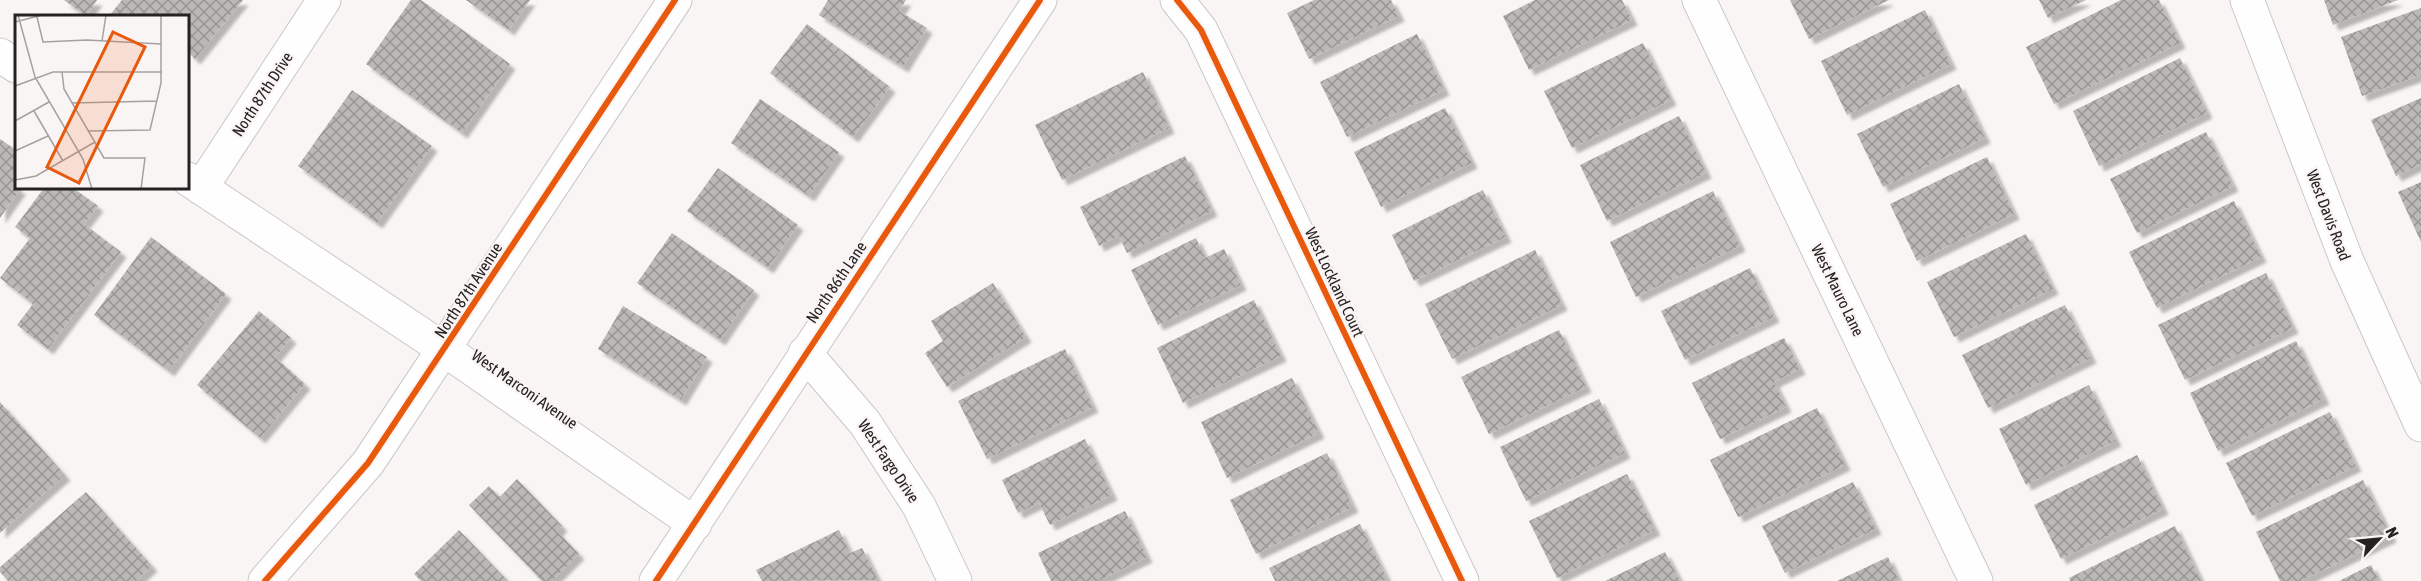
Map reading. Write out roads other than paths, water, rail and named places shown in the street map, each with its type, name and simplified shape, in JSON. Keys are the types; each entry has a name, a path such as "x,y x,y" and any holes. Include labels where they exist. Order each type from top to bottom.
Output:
{"street":[{"name":"North 87th Drive","path":"194,183 324,0"},
{"name":"North 87th Avenue","path":"265,581 368,463 675,0"},
{"name":"North 86th Lane","path":"656,581 1040,0"},
{"name":"West Lockland Court","path":"1177,0 1201,30 1461,581"},
{"name":"West Mauro Lane","path":"1699,0 1976,581"},
{"name":"West Davis Road","path":"2247,0 2347,261 2421,425"},
{"path":"0,55 15,65"},
{"name":"West Marconi Avenue","path":"194,183 445,350 695,524"},
{"name":"West Fargo Drive","path":"805,353 865,423 877,441 919,506 955,581"}]}
